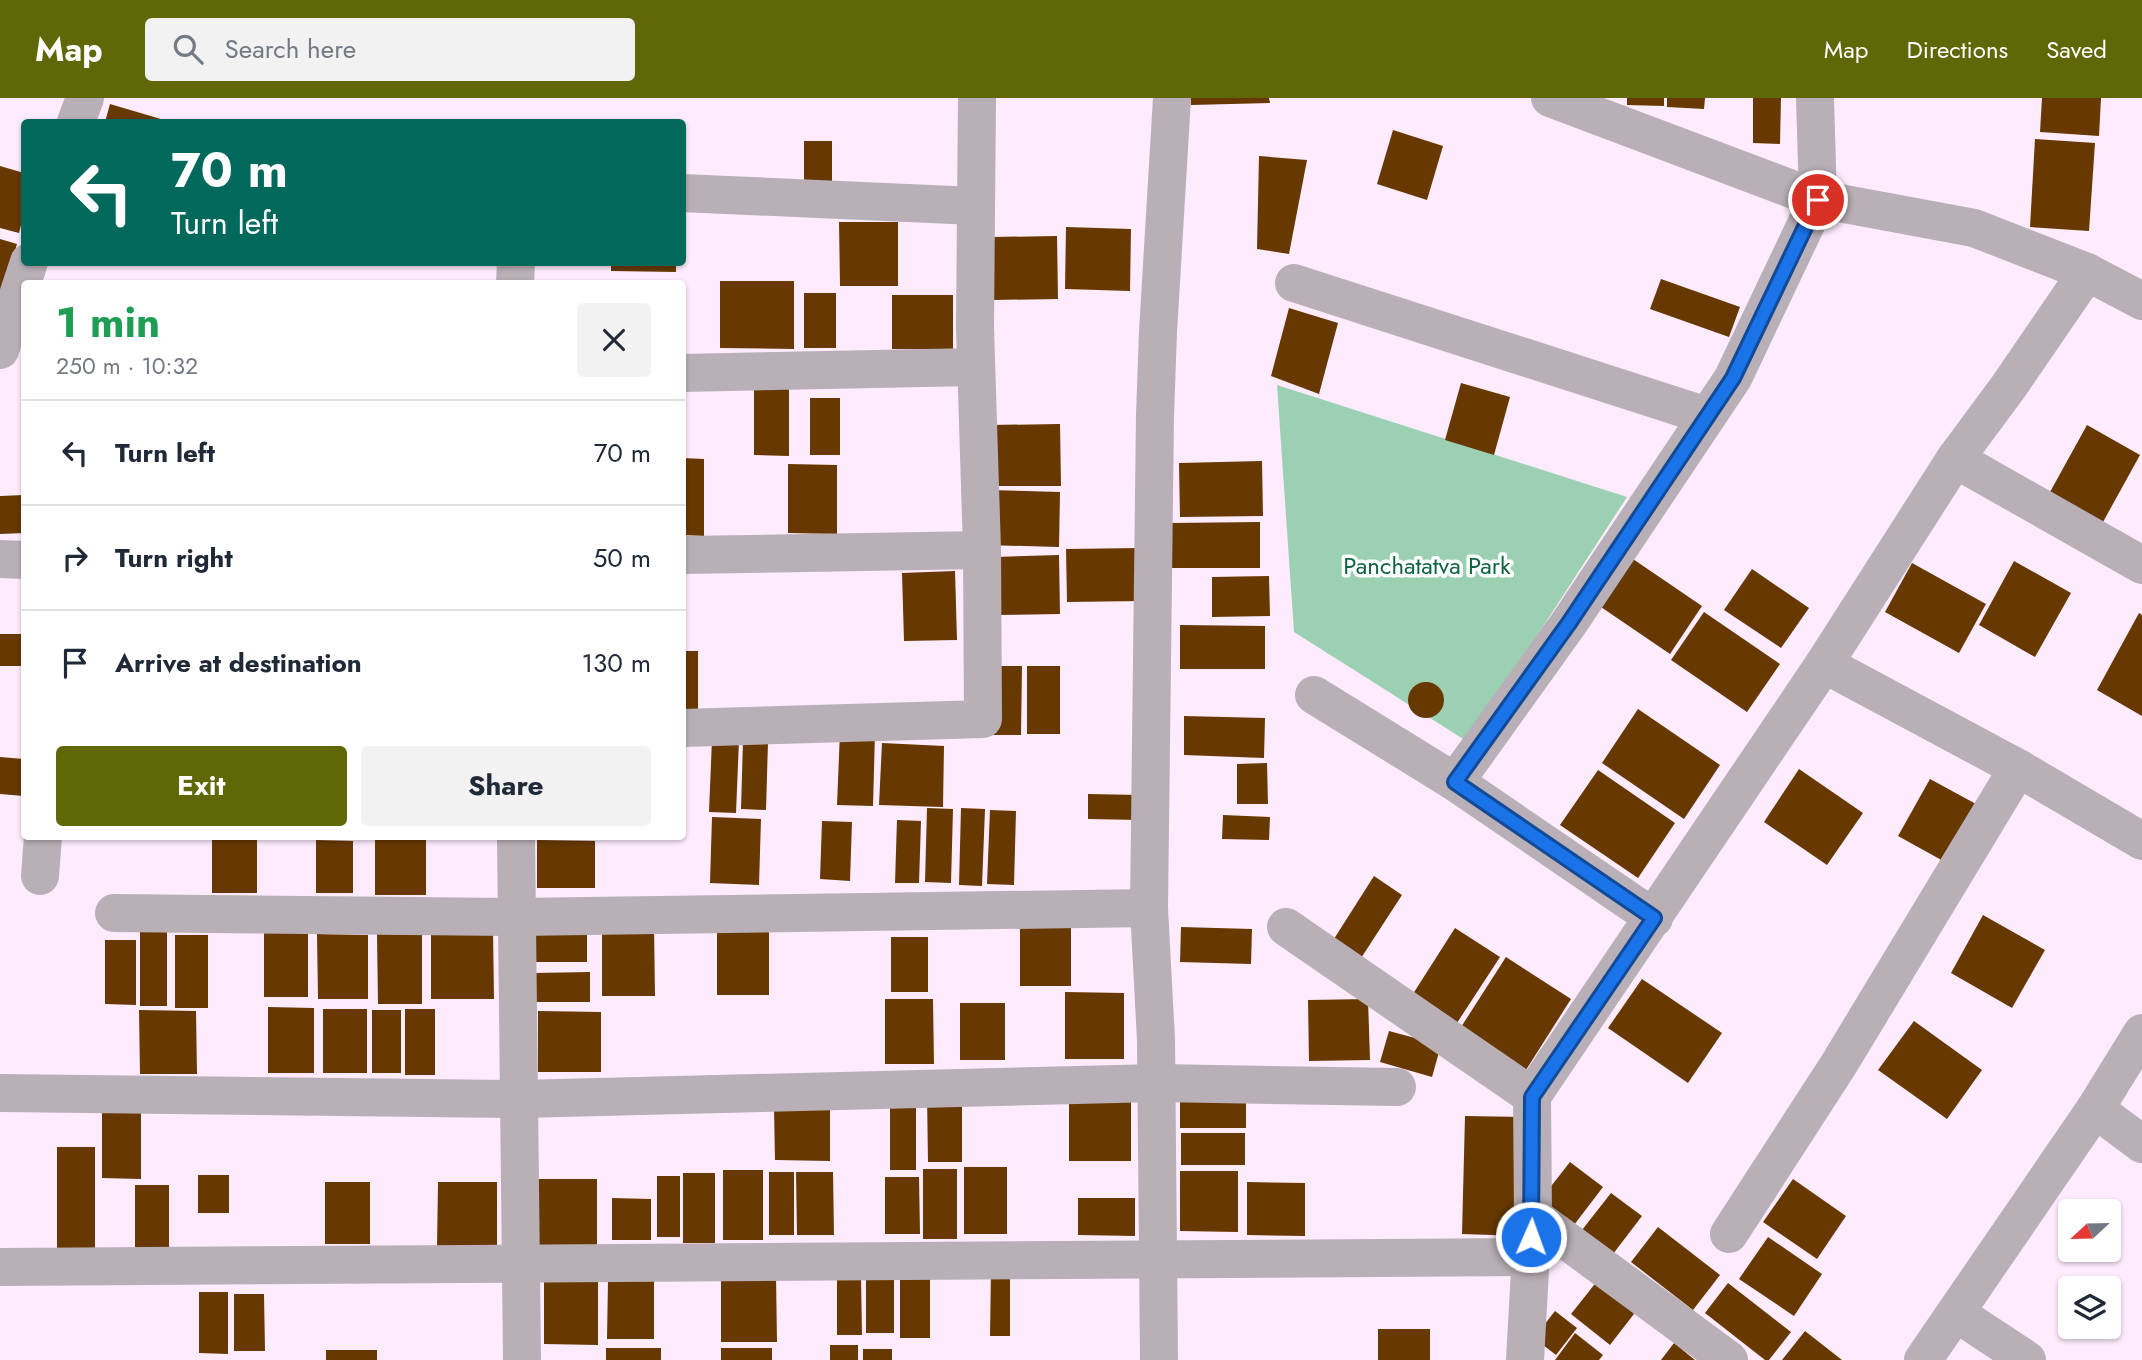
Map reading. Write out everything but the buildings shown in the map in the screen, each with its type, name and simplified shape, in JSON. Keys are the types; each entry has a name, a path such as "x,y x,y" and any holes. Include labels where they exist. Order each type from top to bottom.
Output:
{"street":[{"path":"77,119 85,98"},
{"path":"686,728 983,719 982,550 975,368 978,98"},
{"path":"1159,1360 1157,1083 1149,908 1157,332 1172,98"},
{"path":"1550,98 1818,200 1974,228 2087,272 2142,301"},
{"path":"1455,782 1569,623 1733,378 1818,200 1815,98"},
{"path":"686,193 975,206"},
{"path":"1525,1360 1533,1216 1532,1097 1824,664 1955,459 2087,272"},
{"path":"1294,283 1707,416"},
{"path":"0,350 21,286"},
{"path":"686,373 975,368"},
{"path":"1955,459 2142,565"},
{"path":"686,555 982,550"},
{"path":"0,559 21,560"},
{"path":"1824,664 2018,768 2142,841"},
{"path":"1314,695 1455,782 1654,918"},
{"path":"1729,1234 1839,1064 2018,768"},
{"path":"40,876 43,840"},
{"path":"516,840 522,1360"},
{"path":"114,913 517,916 1149,908"},
{"path":"1286,927 1532,1097"},
{"path":"1923,1360 2095,1109 2142,1033"},
{"path":"0,1093 520,1099 1157,1083 1397,1087"},
{"path":"2095,1109 2142,1144"},
{"path":"1533,1216 1729,1360"},
{"path":"0,1268 1530,1257"},
{"path":"1956,1313 2027,1360"}],"green space":[{"name":"Panchatatva Park","path":"1277,385 1627,497 1468,742 1294,632"}],"route":[{"path":"1531,1237 1532,1097 1654,918 1455,782 1569,623 1733,378 1818,200"}]}
